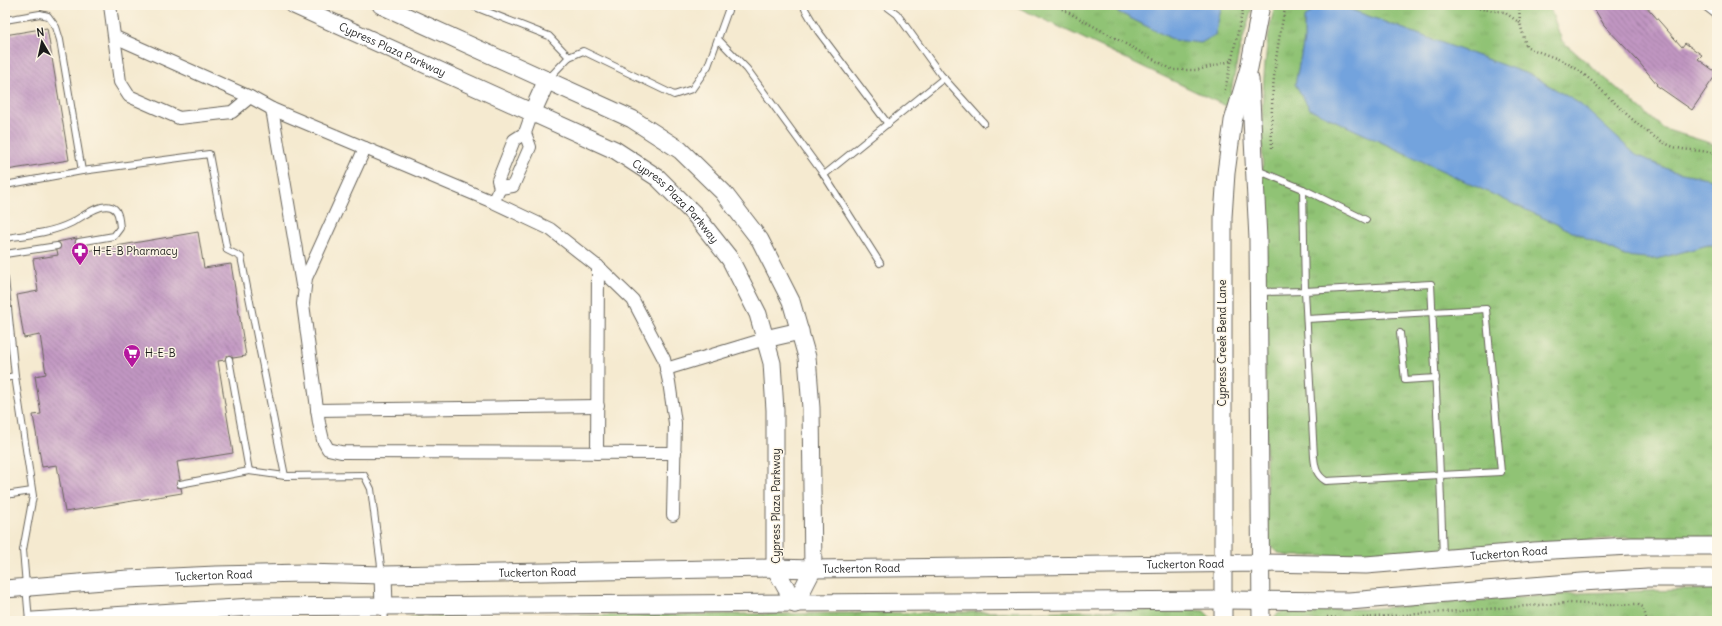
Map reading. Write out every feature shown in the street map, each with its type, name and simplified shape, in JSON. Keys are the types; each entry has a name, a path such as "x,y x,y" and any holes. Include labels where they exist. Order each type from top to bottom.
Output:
{"main road":[{"name":"Cypress Plaza Parkway","path":"294,5 615,150 658,178 696,216 730,259 758,314 772,363 775,410 775,568 795,604"},
{"path":"381,5 632,119 680,150 723,192 760,240 791,301 807,357 811,408 812,569 795,604"},
{"name":"Cypress Creek Bend Lane","path":"1223,621 1223,217 1226,173 1233,121 1249,68 1261,5"},
{"name":"Cypress Creek Bend Lane","path":"1249,68 1255,169 1258,292 1261,563 1260,621"},
{"path":"532,113 547,80"},
{"path":"765,339 800,331"},
{"name":"Tuckerton Road","path":"5,589 128,579 303,573 383,575 775,568 812,569 1261,563 1366,565 1534,551 1631,546 1717,546"},
{"path":"383,575 384,614"},
{"path":"33,621 252,608 384,614 795,604 1223,600 1260,602 1349,601 1582,582 1648,578 1717,578"}],"street":[{"path":"110,5 120,82 129,96 179,118 232,112 250,97"},
{"path":"1708,5 1717,12"},
{"path":"115,37 250,97 272,109 493,202 550,230 598,266 633,300 664,359 675,423 673,515"},
{"path":"272,109 303,290 303,304 317,410 323,440 328,449 341,452 675,453"},
{"path":"493,202 500,188 498,180 514,140 525,132 532,113"},
{"path":"500,188 513,186 530,147 525,132"},
{"path":"303,290 306,278 365,148"},
{"path":"597,453 598,266"},
{"path":"666,369 765,339"},
{"path":"317,410 598,406"}],"lane":[{"path":"470,5 549,36 569,57"},
{"path":"547,80 569,57 583,51 674,95 692,89 708,66 730,5"},
{"path":"805,5 805,9 818,31 888,124"},
{"path":"886,5 897,14 944,78 984,123"},
{"path":"5,20 40,14 48,16 56,27 60,40 82,171"},
{"path":"718,39 747,69 824,175 880,263"},
{"path":"824,175 944,78"},
{"path":"5,185 82,171 209,154 227,250 241,258 285,476"},
{"path":"1255,169 1303,189 1366,220"},
{"path":"1303,189 1305,291 1314,457 1316,470 1320,477 1326,481 1500,472 1486,309 1307,319"},
{"path":"5,238 47,232 69,224 97,209 109,206 115,209 118,214 120,228 114,236 79,242"},
{"path":"5,254 57,246"},
{"path":"5,279 15,376 32,491 29,521 23,550 30,621"},
{"path":"1258,292 1431,284 1443,559"},
{"path":"1400,333 1405,380 1436,378"},
{"path":"229,359 249,472"},
{"path":"5,378 15,376"},
{"path":"180,484 249,472 285,476 364,475 371,489 383,575"},
{"path":"5,496 32,491"}],"path":[{"path":"1055,5 1173,70 1198,70 1231,61"},
{"path":"1223,96 1244,5"},
{"path":"1272,148 1271,120 1274,78 1286,5"},
{"path":"1451,5 1504,12 1520,23"},
{"path":"1519,5 1520,23 1526,46 1547,54 1577,69 1634,119 1662,141 1671,146 1717,154"},
{"path":"1324,617 1349,619 1568,603 1607,605 1637,604 1643,607 1647,621"},
{"path":"1285,621 1293,614"}],"green space":[{"path":"1013,5 1253,5 1239,52 1228,107"},
{"path":"1275,5 1549,5 1562,41 1664,129 1717,145 1717,539 1698,537 1620,538 1359,556 1289,556 1278,553 1271,546 1267,540 1262,121 1265,63"},
{"path":"1717,589 1717,621 1271,621 1277,614 1289,609 1363,609 1580,593"},
{"path":"1204,611 1214,621 405,621 415,617"},
{"path":"365,619 367,621 173,621"}],"water":[{"path":"1104,5 1222,5 1215,35 1201,43 1174,40"},
{"path":"1338,5 1533,76 1580,104 1636,155 1672,171 1717,180 1717,245 1708,245 1657,259 1625,256 1310,109 1295,84 1304,40 1304,18 1314,9"}],"building":[{"path":"1592,5 1645,5 1682,47 1685,43 1702,55 1698,59 1717,73 1692,110 1656,85 1657,84 1638,61 1604,25"},
{"path":"47,28 69,160 7,170 5,159 5,35"},
{"name":"H-E-B","path":"198,232 204,268 231,264 246,356 233,358 229,355 225,360 218,361 233,453 177,462 180,480 176,484 177,487 181,488 182,493 65,512 57,465 42,467 33,415 41,414 35,376 46,374 40,335 24,338 17,295 38,291 33,259 58,255 57,250 61,246 57,242 77,238 75,243 80,246 81,252"}],"place":[{"name":"H-E-B Pharmacy","path":"80,266"},
{"name":"H-E-B","path":"132,368"}]}
